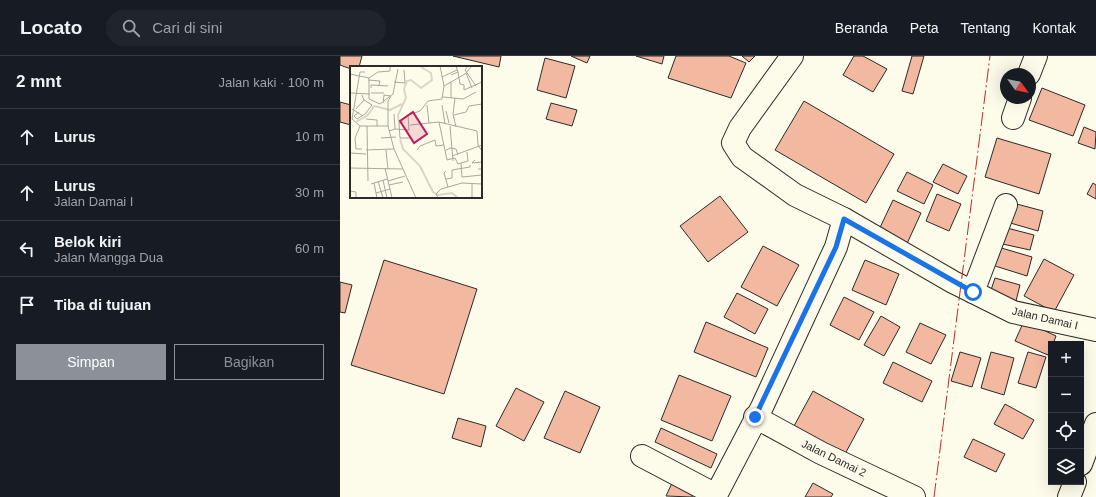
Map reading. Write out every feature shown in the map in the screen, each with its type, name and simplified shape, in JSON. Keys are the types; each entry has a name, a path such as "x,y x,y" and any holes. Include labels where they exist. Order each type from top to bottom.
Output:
{"street":[{"path":"642,456 716,496 836,247 844,219 795,195 742,156 733,143 740,128 792,56"},
{"path":"1031,68 1036,56"},
{"path":"973,292 1006,205"},
{"name":"Jalan Damai I","path":"844,219 953,282 1014,312 1096,328"},
{"name":"Jalan Damai 2","path":"755,417 821,453 914,497"},
{"path":"1084,456 1096,424"},
{"path":"1069,497 1073,485"}],"building":[{"path":"340,56 362,56 359,66 350,66 350,69 340,65"},
{"path":"453,56 501,56 499,67"},
{"path":"571,56 590,56 587,63"},
{"path":"636,56 664,56 662,64"},
{"path":"676,56 729,56 746,63 731,98 668,78"},
{"path":"742,56 755,56 749,62"},
{"path":"854,56 863,56 887,69 873,92 843,75"},
{"path":"912,56 924,56 913,94 902,91"},
{"path":"545,58 575,66 566,98 537,90"},
{"path":"1042,88 1085,105 1073,136 1029,120"},
{"path":"804,101 894,154 866,203 775,150"},
{"path":"340,102 350,105 350,125 340,122"},
{"path":"551,103 577,110 572,126 546,119"},
{"path":"1084,127 1096,132 1095,149 1078,143"},
{"path":"997,138 1051,154 1039,194 985,177"},
{"path":"943,164 967,176 958,194 933,182"},
{"path":"907,172 933,185 924,204 897,191"},
{"path":"1093,183 1096,185 1096,199 1087,194"},
{"path":"937,194 961,204 949,231 926,221"},
{"path":"720,196 748,232 708,262 680,226"},
{"path":"893,200 921,213 905,248 877,234"},
{"path":"1013,203 1043,211 1038,231 1007,222"},
{"path":"1003,227 1034,235 1030,250 998,243"},
{"path":"763,246 799,265 777,306 741,287"},
{"path":"998,247 1032,257 1027,276 992,265"},
{"path":"1044,259 1074,275 1054,312 1024,296"},
{"path":"384,260 477,289 444,394 351,365"},
{"path":"865,260 899,274 886,305 852,290"},
{"path":"995,278 1020,285 1016,301 990,293"},
{"path":"340,282 352,285 345,313 340,312"},
{"path":"737,293 768,309 755,334 724,317"},
{"path":"844,297 874,312 859,340 830,325"},
{"path":"881,316 900,327 884,356 864,345"},
{"path":"1024,321 1056,336 1054,341 1048,341 1048,355 1015,341"},
{"path":"706,322 768,348 756,377 694,352"},
{"path":"920,323 946,335 931,364 906,352"},
{"path":"960,352 981,358 972,387 951,381"},
{"path":"991,352 1014,358 1004,395 981,388"},
{"path":"1028,352 1046,357 1036,388 1018,383"},
{"path":"893,362 932,381 922,402 883,383"},
{"path":"679,375 731,396 712,441 661,420"},
{"path":"516,388 544,402 524,441 496,426"},
{"path":"565,391 600,407 580,453 544,438"},
{"path":"813,391 864,419 845,454 794,426"},
{"path":"1005,404 1034,420 1023,439 994,424"},
{"path":"458,418 486,426 481,447 452,438"},
{"path":"661,428 717,454 711,468 655,442"},
{"path":"973,439 1005,454 996,472 964,457"},
{"path":"672,483 694,493 692,497 666,496"},
{"path":"813,483 833,494 831,497 805,497"}],"power":[{"path":"934,497 990,56"}],"route":[{"path":"755,417 762,407 836,247 844,219 973,292"}]}
